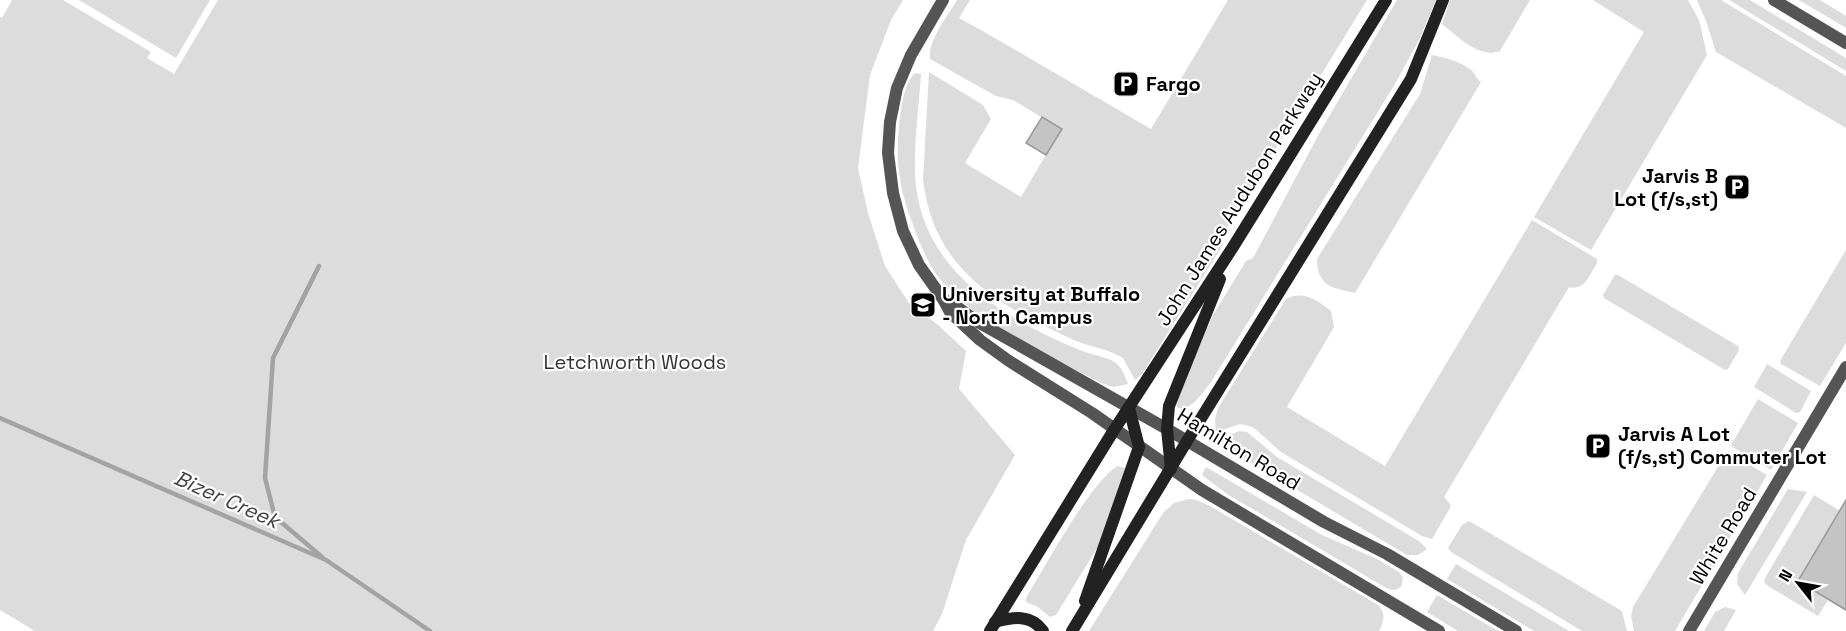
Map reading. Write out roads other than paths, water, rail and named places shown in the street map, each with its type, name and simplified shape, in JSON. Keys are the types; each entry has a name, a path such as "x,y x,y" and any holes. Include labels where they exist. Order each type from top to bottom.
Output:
{"main road":[{"name":"John James Audubon Parkway","path":"992,627 1114,430 1233,247 1386,0"},
{"path":"1075,626 1411,79 1443,0"},
{"path":"1171,469 1167,429 1169,406 1233,247"},
{"path":"1075,626 1139,447 1129,408"},
{"path":"992,627 1017,617 1029,619 1039,625 1043,631"}],"street":[{"name":"Hamilton Road","path":"943,0 903,71 892,106 888,153 892,193 903,231 919,265 950,312 1009,361 1092,413 1202,490 1439,631"},
{"path":"1774,0 1846,43"},
{"name":"Hamilton Road","path":"943,299 978,322 1167,429 1324,522 1387,554 1516,631"},
{"name":"White Road","path":"1689,631 1846,367"}],"waterway":[{"path":"319,266 273,358 265,478 275,517 322,557"},
{"name":"Bizer Creek","path":"0,418 326,560 430,631"}],"place":[{"name":"Fargo","path":"1126,84"},
{"name":"Jarvis B Lot (f/s,st)","path":"1737,187"},
{"name":"University at Buffalo - North Campus","path":"923,305"},
{"name":"Jarvis A Lot (f/s,st) Commuter Lot","path":"1598,446"}],"park label":[{"name":"Letchworth Woods","path":"635,362"}]}
